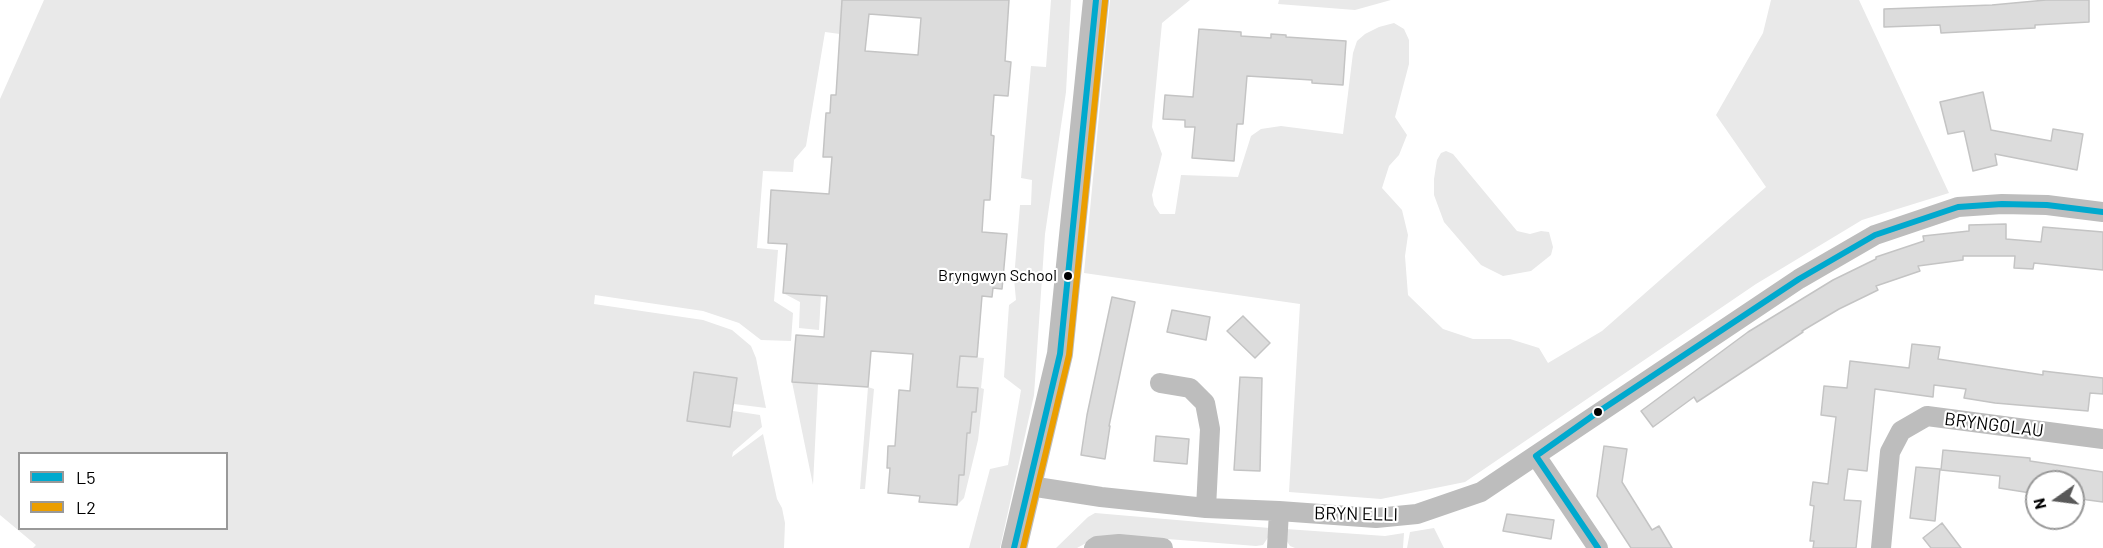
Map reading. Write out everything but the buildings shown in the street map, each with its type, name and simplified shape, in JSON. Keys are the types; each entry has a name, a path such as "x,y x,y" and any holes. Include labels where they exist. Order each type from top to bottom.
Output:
{"street":[{"path":"1014,548 1060,354 1096,0"},
{"name":"BRYN ELLI","path":"1030,486 1101,497 1206,508 1376,519 1417,514 1481,492 1799,279 1875,235 1958,207 2002,204 2047,205 2103,212"},
{"path":"1160,383 1190,388 1205,403 1210,429 1206,508"},
{"name":"BRYNGOLAU","path":"1881,548 1890,452 1901,430 1927,416 2103,439"},
{"path":"1536,456 1598,548"},
{"path":"1277,548 1279,511"},
{"path":"1094,548 1119,544 1163,548"}],"shaded area":[{"path":"44,0 842,0 840,34 825,32 806,146 794,160 793,172 763,171 757,248 778,250 774,301 793,313 791,341 761,340 739,323 703,311 595,295 594,304 703,320 732,330 751,346 756,358 766,408 734,404 737,378 694,372 688,421 730,427 733,411 760,415 762,427 733,452 732,457 763,434 777,499 782,508 785,523 784,548 33,548 36,545 18,530 0,515 0,99"},
{"path":"1051,0 1071,0 1066,92 1045,234 1034,395 1000,548 969,548 990,469 1008,465 1021,390 1004,377 1009,305 1016,300 1014,279 1020,205 1031,205 1032,180 1021,178 1031,66 1046,67"},
{"path":"1110,0 1190,0 1162,23 1152,127 1162,154 1152,195 1154,205 1160,214 1175,214 1181,175 1238,177 1251,136 1261,129 1281,126 1343,134 1353,53 1357,41 1379,27 1394,23 1404,29 1409,40 1409,64 1395,117 1407,135 1399,155 1389,166 1382,188 1402,210 1408,235 1405,256 1408,295 1443,329 1473,339 1510,339 1539,348 1548,363 1602,331 1766,187 1716,115 1763,33 1771,0 1859,0 1949,193 1862,220 1756,284 1465,482 1381,499 1289,492 1300,304 1084,273"},
{"path":"1279,0 1391,0 1355,10 1278,4"},
{"path":"1446,151 1453,154 1517,231 1530,234 1541,231 1549,232 1553,247 1551,255 1531,271 1503,276 1481,265 1444,222 1434,195 1437,160 1441,153"},
{"path":"783,293 821,295 819,330 799,328 800,302"},
{"path":"960,356 984,358 981,388 984,389 978,440 964,498 957,505 959,475 964,475 966,450 959,433 970,433 972,412 976,412 978,388 957,387"},
{"path":"792,382 818,384 813,485"},
{"path":"868,387 874,389 865,489 860,489"},
{"path":"1095,513 1270,528 1269,536 1263,545 1256,546 1117,535 1099,536 1077,548 1056,548"},
{"path":"1434,528 1444,548 1407,548 1410,532"},
{"path":"1286,529 1385,536 1404,533 1403,548 1295,548 1290,546 1286,540"}],"transit line":[{"name":"L5","path":"1014,548 1060,354 1096,0"},
{"name":"L2","path":"1023,548 1069,355 1105,1"},
{"name":"L5","path":"1598,548 1536,456 1598,412 1799,279 1875,235 1958,207 2002,204 2047,205 2103,212"}],"place":[{"name":"Bryngwyn School","path":"1068,276"}]}
